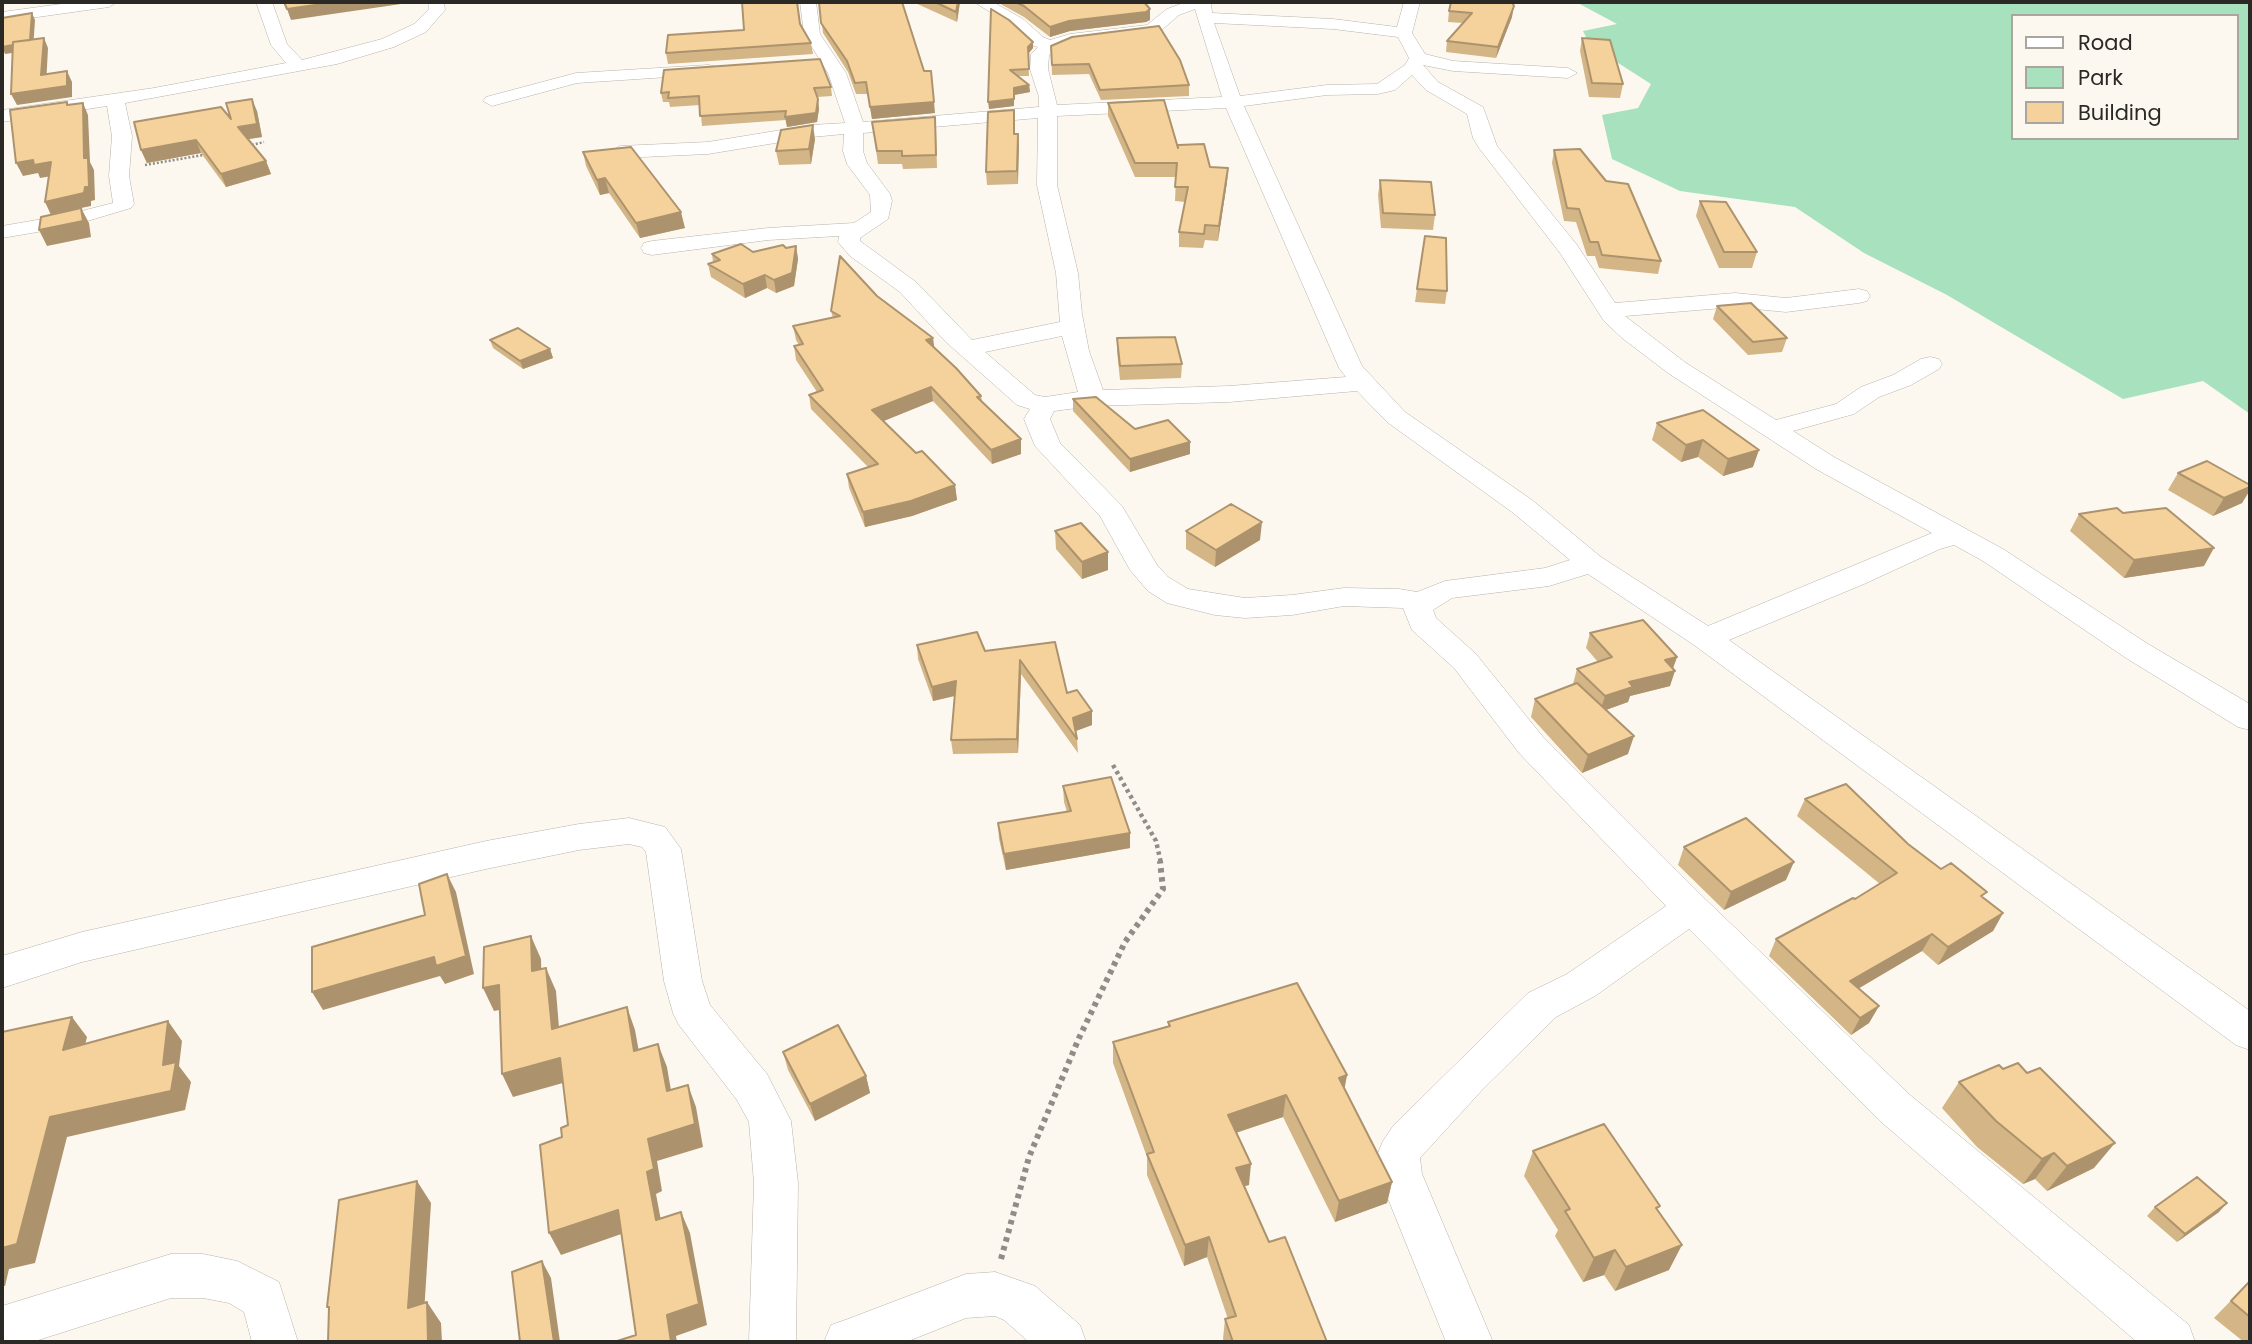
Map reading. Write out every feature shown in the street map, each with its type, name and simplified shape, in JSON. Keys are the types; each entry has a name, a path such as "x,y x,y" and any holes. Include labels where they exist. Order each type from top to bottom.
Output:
{"street":[{"path":"2,17 109,2"},
{"path":"264,2 279,45 299,67"},
{"path":"2,116 299,67 357,53 408,34 429,21 437,10 436,2"},
{"path":"808,2 817,61 843,85 855,128 853,150 857,164 880,194 882,209 873,222 850,235 849,242 908,287 967,348 1026,400 1045,405 1092,398 1229,394 1364,383"},
{"path":"982,2 1017,22 1037,41 1050,45"},
{"path":"1412,2 1404,33 1432,86 1476,111 1483,138 1489,148 1569,250 1608,310 1630,333 1677,368 1873,492 1993,555 2137,651 2250,719"},
{"path":"1203,7 1233,102 1351,368 1396,417 1522,506 1591,563 1705,638 2250,1033"},
{"path":"1092,398 1072,327 1067,273 1047,185 1047,89 1038,62 1040,54 1050,45 1082,37 1146,32 1166,21 1173,12 1203,7 1404,33"},
{"path":"620,152 708,148 812,131 1003,117 1121,104 1233,102 1327,90 1378,89 1389,86 1417,62 1568,73"},
{"path":"492,101 576,78 731,68"},
{"path":"2,232 117,209 124,204 120,168 122,136 115,99"},
{"path":"652,248 768,234 859,229"},
{"path":"1608,310 1735,300 1794,304 1859,296"},
{"path":"967,348 1072,327"},
{"path":"1775,430 1792,422 1845,409 1870,392 1902,380 1930,364"},
{"path":"1045,405 1037,419 1048,446 1112,512 1151,577 1178,596 1214,605 1245,608 1292,605 1344,597 1399,598 1420,602 1445,590 1549,577 1591,563"},
{"path":"1705,638 1854,578 1931,542 1958,536"},
{"path":"1420,602 1418,610 1423,623 1465,661 1531,745 1691,908 1895,1108 2172,1342"},
{"path":"2,972 82,947 486,855 629,831 653,836 663,849 683,981 693,1013 752,1087 770,1121 776,1183 772,1265 773,1342"},
{"path":"1469,1342 1400,1174 1398,1155 1408,1139 1542,1005 1581,985 1691,908"},
{"path":"2,1329 142,1283 171,1276 203,1276 237,1283 263,1298 275,1342"},
{"path":"848,1342 966,1296 995,1294 1019,1302 1063,1342"}],"path":[{"path":"241,148 264,142"},
{"path":"120,168 217,152"},
{"path":"995,1294 1001,1255 1029,1157 1079,1038 1125,942 1160,898 1163,889 1164,878 1156,842 1113,765"}],"green space":[{"path":"1576,2 2250,2 2250,414 2203,381 2123,399 1947,295 1864,253 1795,207 1680,191 1612,159 1602,115 1638,108 1651,84 1590,45 1583,31 1617,24"}],"building":[{"path":"284,2 336,2 287,9"},
{"path":"742,2 797,2 800,24 811,43 666,53 668,35 744,30"},
{"path":"819,2 902,2 924,71 931,71 934,102 870,107 866,82 855,83 847,61 821,23"},
{"path":"935,2 958,2 956,12"},
{"path":"1015,2 1144,2 1150,9 1146,12 1069,21 1050,27"},
{"path":"1451,2 1512,2 1514,6 1498,47 1447,41 1472,13 1449,11"},
{"path":"991,9 1009,20 1033,42 1028,47 1029,69 1010,70 1029,85 1014,88 1014,99 988,102"},
{"path":"32,13 30,40 13,42 13,45 2,47 2,18"},
{"path":"1159,26 1180,60 1189,85 1100,90 1089,64 1052,65 1051,46 1072,37"},
{"path":"44,38 41,75 67,71 67,86 11,94 13,42"},
{"path":"1582,38 1610,40 1623,84 1592,83"},
{"path":"820,59 831,87 814,88 818,99 816,113 785,117 786,111 700,116 699,96 668,98 669,92 661,93 664,70"},
{"path":"252,99 257,124 238,127 266,161 221,174 196,140 141,150 134,122 221,107 231,119 226,103"},
{"path":"1164,100 1178,148 1178,145 1204,144 1210,167 1228,168 1219,226 1205,225 1204,234 1179,232 1188,187 1175,187 1177,163 1135,163 1108,103"},
{"path":"67,102 67,105 83,103 84,158 88,158 89,187 85,187 84,193 45,202 51,162 34,165 33,160 16,163 10,110"},
{"path":"1014,110 1014,134 1018,134 1017,171 986,172 988,112"},
{"path":"935,117 936,155 902,156 902,151 877,151 872,122"},
{"path":"813,125 809,149 776,151 781,130"},
{"path":"631,147 681,212 636,223 605,178 597,180 583,152"},
{"path":"1580,149 1606,181 1628,184 1661,261 1602,255 1598,242 1590,242 1579,209 1567,208 1554,150"},
{"path":"1380,180 1431,182 1435,215 1383,213"},
{"path":"1700,201 1726,202 1757,252 1724,252"},
{"path":"81,208 83,221 39,230 41,217"},
{"path":"1425,236 1446,238 1447,291 1417,289"},
{"path":"741,244 753,252 783,245 786,248 796,246 792,273 774,280 765,275 743,284 708,264 720,260 712,254"},
{"path":"840,256 877,296 933,338 926,340 981,396 977,397 1021,439 991,450 931,387 872,410 916,453 922,451 955,485 911,501 863,512 847,474 878,464 809,395 823,390 794,346 803,344 793,326 840,316 831,311"},
{"path":"1751,303 1787,338 1753,342 1717,306"},
{"path":"518,328 550,349 520,361 490,340"},
{"path":"1175,337 1182,364 1120,366 1117,338"},
{"path":"1096,397 1135,429 1168,420 1190,442 1130,459 1073,399"},
{"path":"1703,410 1759,450 1728,459 1703,440 1686,445 1657,423"},
{"path":"2207,461 2250,487 2224,498 2178,473"},
{"path":"1231,504 1262,522 1216,550 1186,531"},
{"path":"2117,508 2123,513 2166,508 2214,548 2134,560 2079,514"},
{"path":"1081,523 1108,552 1082,562 1055,531"},
{"path":"1643,620 1677,657 1665,660 1675,671 1629,682 1633,687 1605,696 1577,669 1612,657 1590,633"},
{"path":"977,632 985,651 1055,642 1067,693 1077,690 1092,711 1073,718 1077,739 1020,660 1017,739 951,740 956,681 932,687 917,645"},
{"path":"1577,683 1634,736 1588,755 1535,699"},
{"path":"1111,777 1130,833 1004,854 998,823 1071,811 1063,786"},
{"path":"1846,784 1908,844 1941,869 1951,863 1987,892 1981,896 2003,913 1948,947 1932,934 1850,981 1879,1006 1860,1018 1776,939 1855,899 1897,873 1805,799"},
{"path":"1746,818 1794,862 1731,892 1684,847"},
{"path":"447,874 466,956 436,966 434,957 312,992 312,947 425,915 419,884"},
{"path":"531,936 532,971 546,968 552,1029 627,1007 634,1051 658,1044 667,1091 688,1085 695,1124 648,1139 654,1169 647,1172 656,1220 681,1212 699,1304 667,1315 671,1342 614,1342 636,1335 618,1210 549,1233 540,1145 562,1137 561,1128 568,1125 560,1058 502,1074 499,985 483,988 484,947"},
{"path":"1297,983 1347,1075 1339,1078 1392,1182 1339,1201 1286,1095 1228,1115 1251,1164 1236,1168 1269,1242 1285,1237 1327,1342 1233,1342 1225,1319 1236,1316 1209,1237 1185,1245 1147,1154 1154,1152 1113,1042 1170,1026 1168,1022"},
{"path":"72,1017 63,1050 168,1021 163,1065 176,1062 171,1091 50,1117 17,1244 2,1248 2,1032"},
{"path":"838,1025 866,1076 810,1104 783,1052"},
{"path":"2018,1063 2027,1073 2040,1068 2115,1143 2067,1166 2054,1153 2042,1159 1996,1121 1959,1082 1999,1065 2003,1069"},
{"path":"1604,1124 1660,1206 1656,1208 1682,1245 1626,1267 1615,1250 1594,1258 1565,1211 1570,1209 1533,1151"},
{"path":"2197,1177 2227,1203 2185,1234 2155,1207"},
{"path":"417,1181 408,1308 427,1302 428,1342 328,1342 327,1307 339,1200"},
{"path":"542,1261 554,1342 520,1342 512,1272"},
{"path":"2250,1281 2250,1317 2231,1301"}]}
